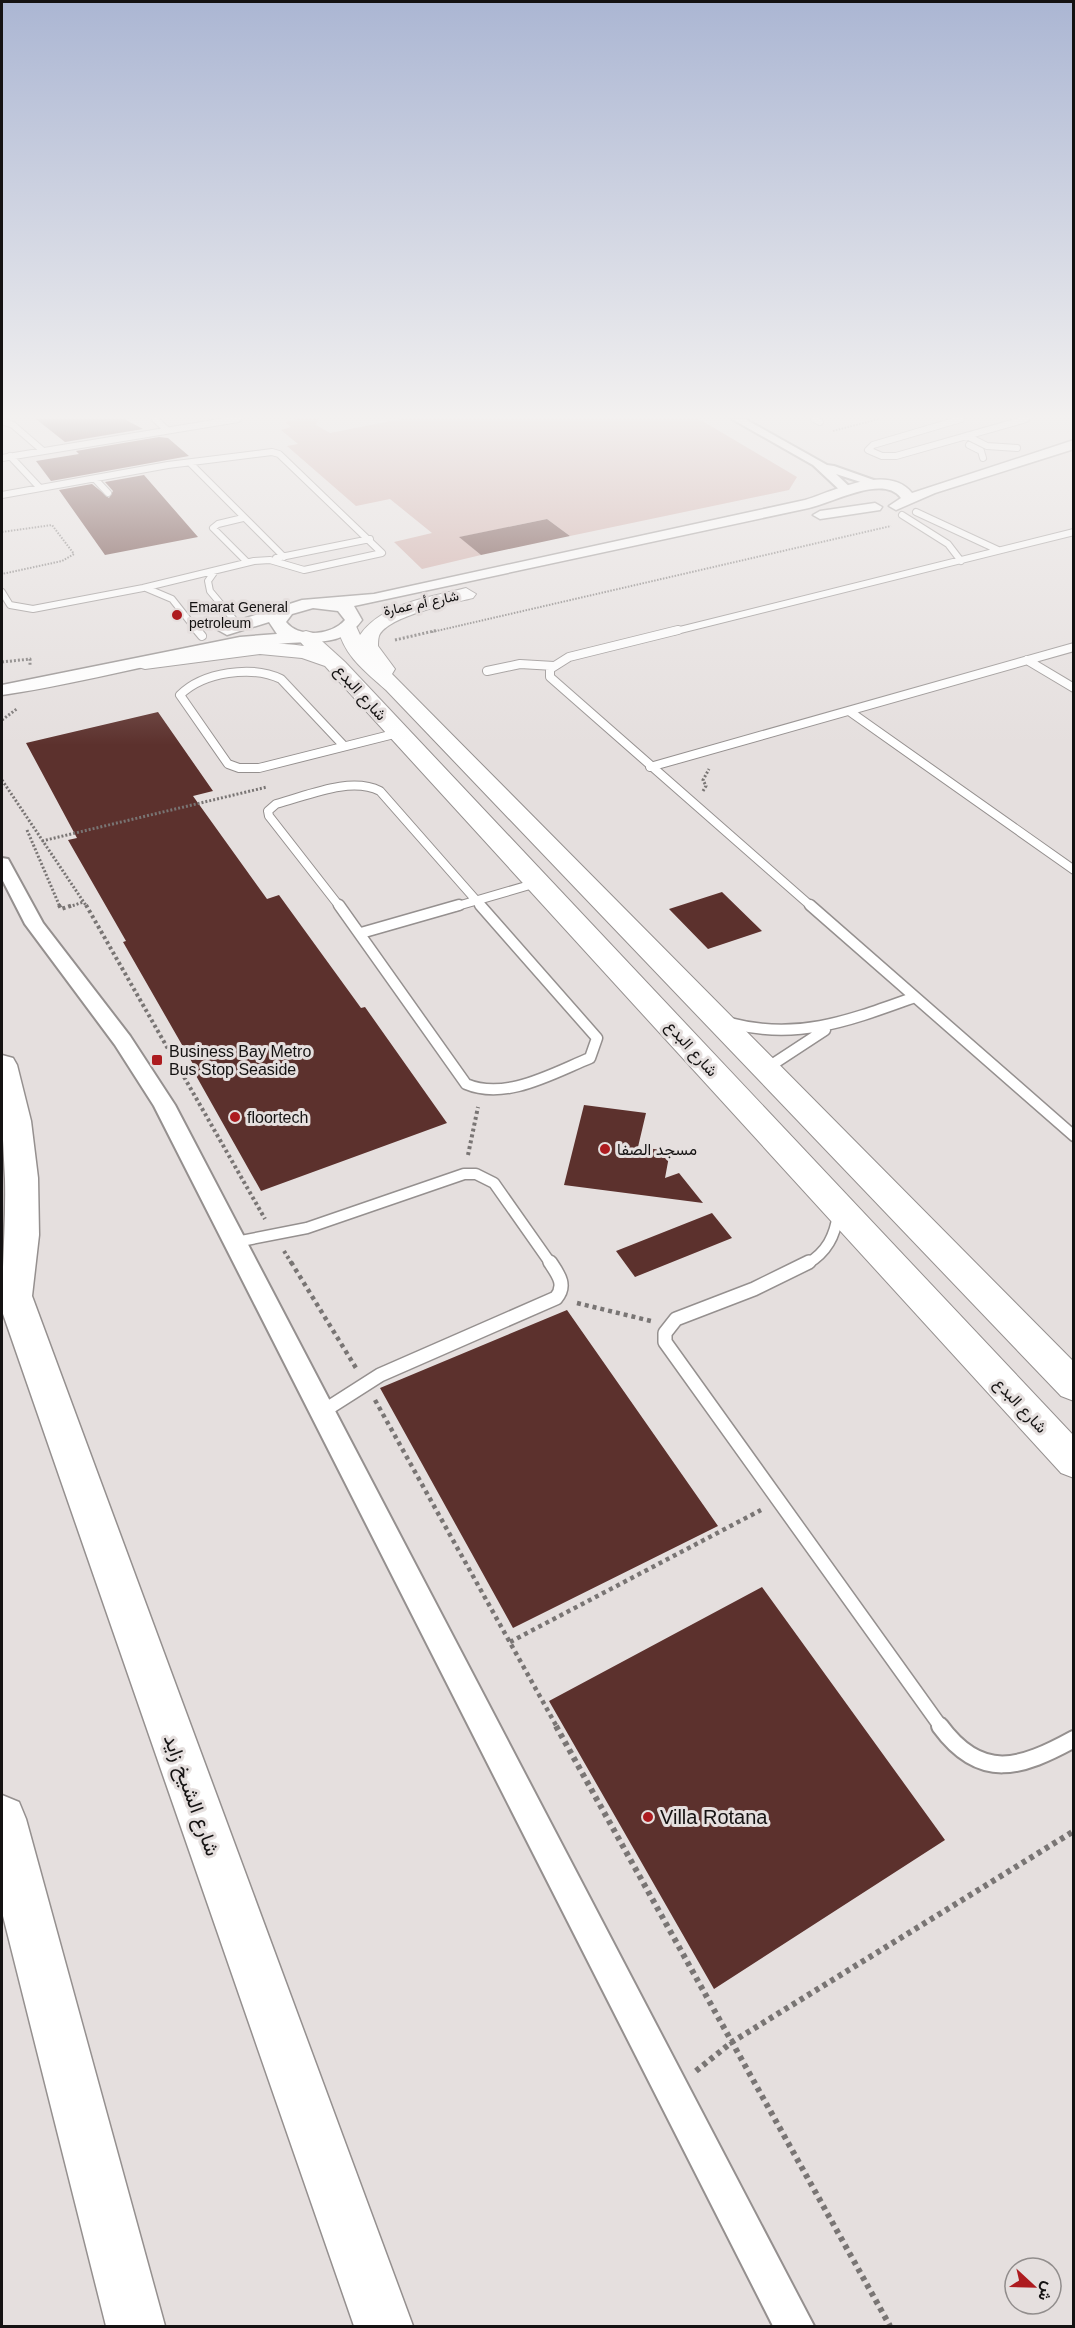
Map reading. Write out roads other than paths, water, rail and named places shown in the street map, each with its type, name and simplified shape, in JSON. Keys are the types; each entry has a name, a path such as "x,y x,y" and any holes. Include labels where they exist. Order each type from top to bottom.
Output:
{"highway":[{"path":"2,1065 16,1120 23,1186 21,1260 15,1301"},
{"name":"شارع الشيخ زايد","path":"2,1262 384,2326"},
{"path":"2,1819 136,2326"}],"main road":[{"path":"356,631 368,637 380,623 404,612 466,594"},
{"name":"شارع البدع","path":"356,631 355,649 767,1068 1074,1386"},
{"name":"شارع البدع","path":"304,637 338,666 398,733 540,882 1074,1462"},
{"path":"145,663 261,647 306,652 338,666"},
{"path":"645,996 678,1012 731,1066 747,1071 767,1068"}],"street":[{"name":"شارع أم عمارة","path":"288,610 313,603 332,604 374,598 701,528"},
{"name":"شارع أم عمارة","path":"304,637 356,631 399,607 762,528"},
{"path":"332,604 351,612 356,631"},
{"path":"2,672 202,636 240,627 288,610"},
{"path":"288,610 278,618 280,628 304,637"},
{"path":"5,698 97,672 255,639 304,637"},
{"path":"2,863 34,924 144,1072 236,1242 794,2326"}],"lane":[{"path":"213,528 247,562"},
{"path":"253,528 284,557"},
{"path":"270,560 304,570 380,554 381,551 358,528"},
{"path":"921,528 948,544 961,561"},
{"path":"947,528 998,550"},
{"path":"1074,532 569,657 550,669 550,677 556,685 1074,1136"},
{"path":"2,592 10,605 24,610 142,588 247,562 270,560 370,539"},
{"path":"215,571 208,581 210,591 240,627"},
{"path":"142,588 172,599 202,636"},
{"path":"650,767 1074,647"},
{"path":"1027,660 1074,688"},
{"path":"487,671 534,663 554,666"},
{"path":"344,746 281,679 269,672 249,671 219,677 188,687 180,695 194,717 233,766 259,768 398,733"},
{"path":"849,711 1074,870"},
{"path":"352,785 375,788 474,901 597,1038 590,1058 501,1090 482,1091 466,1084 362,933 269,816 272,807 352,785"},
{"path":"362,933 540,882"},
{"path":"718,1019 744,1028 773,1033 802,1032 836,1024 915,997"},
{"path":"767,1068 836,1024"},
{"path":"236,1242 307,1228 464,1174 476,1174 494,1183 561,1278 561,1292 556,1298 393,1369 365,1383 322,1412"},
{"path":"838,1208 834,1234 829,1245 810,1262 676,1319 669,1325 665,1342 950,1739 968,1756 990,1766 1013,1768 1032,1762 1074,1739"}],"place":[{"name":"Emarat General petroleum","path":"177,615"},
{"name":"Business Bay Metro Bus Stop Seaside","path":"157,1060"},
{"name":"floortech","path":"235,1117"},
{"name":"مسجد الصفا","path":"605,1149"},
{"name":"Villa Rotana","path":"648,1817"}]}
